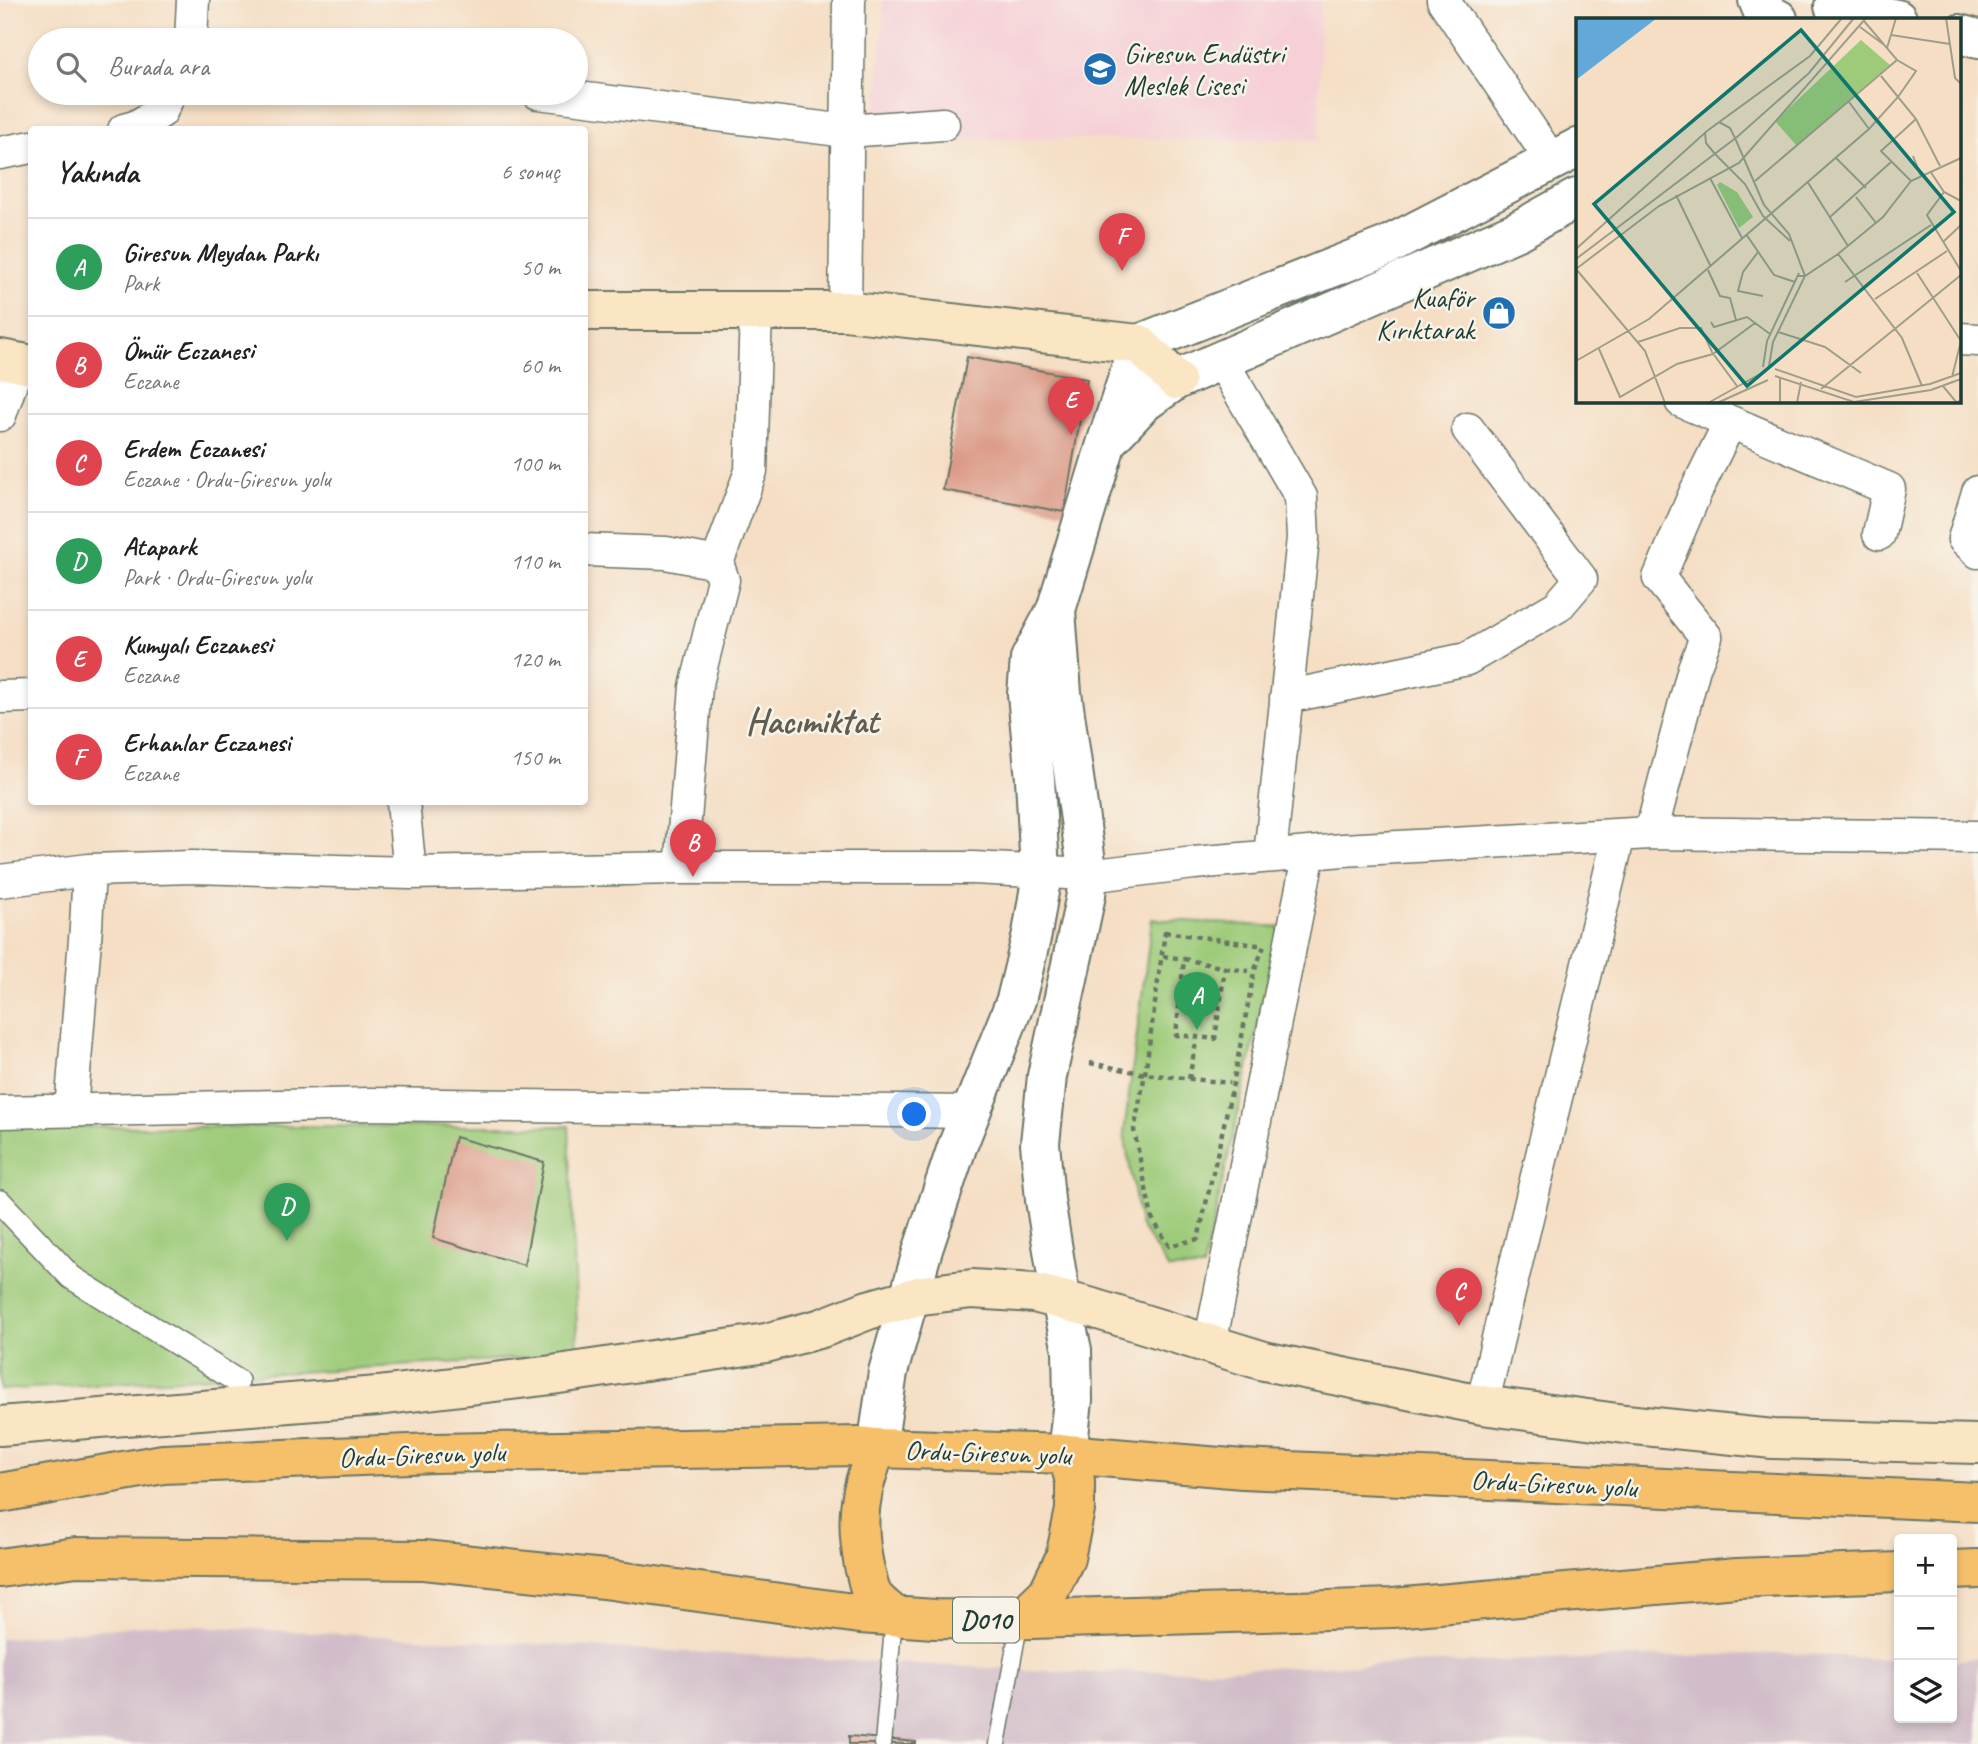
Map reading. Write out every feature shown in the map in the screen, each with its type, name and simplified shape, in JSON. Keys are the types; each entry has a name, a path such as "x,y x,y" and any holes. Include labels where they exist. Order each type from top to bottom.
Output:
{"highway":[{"name":"Ordu-Giresun yolu","path":"0,1493 163,1464 448,1452 860,1446 1067,1454 1243,1469 1978,1502"},
{"path":"877,1448 862,1488 859,1531 867,1579 874,1597 894,1616"},
{"path":"1020,1620 1048,1593 1065,1558 1075,1510 1075,1481 1067,1454"},
{"name":"D010","path":"0,1568 76,1557 424,1560 604,1579 860,1614 935,1619 1020,1620 1393,1608 1737,1578 1894,1572"},
{"path":"1957,1570 1978,1569"}],"main road":[{"path":"588,311 845,311 1139,344 1175,380"},
{"path":"0,1426 378,1396 552,1375 766,1343 822,1328 868,1310 908,1299 972,1289 1034,1293 1089,1307 1264,1361 1482,1405 1625,1424 1773,1439 1978,1444"}],"street":[{"path":"192,28 193,0"},
{"path":"845,311 849,0"},
{"path":"877,1448 888,1372 908,1299 957,1147 1016,1000 1032,934 1040,872 1027,694 1030,659 1056,610 1139,344 1387,247 1565,155 1443,0"},
{"path":"1829,9 1890,18"},
{"path":"1960,34 1978,39"},
{"path":"588,99 847,131 943,124"},
{"path":"137,126 161,112 164,105"},
{"path":"0,153 28,148"},
{"path":"1107,441 1143,403 1175,380 1517,230 1576,199"},
{"path":"681,868 696,687 723,580 717,562 751,471 756,311"},
{"path":"1960,339 1978,341"},
{"path":"1221,360 1301,497 1303,538 1270,856"},
{"path":"0,415 16,363"},
{"path":"1683,402 1889,489 1879,534"},
{"path":"1651,833 1693,668 1706,637 1659,578 1696,491 1730,422"},
{"path":"1286,697 1468,659 1558,606 1581,579 1468,429"},
{"path":"1978,492 1964,539 1978,552"},
{"path":"588,550 666,553 717,562"},
{"path":"1056,610 1062,693 1088,876 1051,1055 1040,1143 1045,1200 1060,1300 1072,1350 1073,1400 1067,1454"},
{"path":"0,697 28,696"},
{"path":"403,805 410,873"},
{"path":"0,881 89,870 192,867 410,873 681,868 973,868 1088,876 1309,853 1651,833 1978,837"},
{"path":"1482,1405 1619,835"},
{"path":"1210,1344 1309,853"},
{"path":"71,1110 89,870"},
{"path":"0,1112 370,1104 971,1112"},
{"path":"0,1202 71,1277 237,1381"}],"lane":[{"path":"883,1744 894,1616"},
{"path":"997,1744 1020,1620"}],"path":[{"path":"1166,932 1264,946 1254,972 1233,1084 1198,1239 1168,1246 1152,1218 1134,1130 1166,932"},
{"path":"1163,956 1254,972"},
{"path":"1184,959 1175,1035 1215,1039 1225,968"},
{"path":"1189,1079 1197,1037"},
{"path":"1051,1055 1145,1074 1233,1084"}],"shaded area":[{"name":"Giresun Endüstri Meslek Lisesi","path":"884,0 1320,0 1319,140 876,138"},
{"path":"155,1624 1084,1673 1791,1653 1894,1660 1894,1723 1957,1723 1957,1660 1978,1658 1978,1744 0,1744 0,1639"}],"green space":[{"path":"1152,919 1280,927 1203,1268 1169,1269 1140,1225 1124,1133"},
{"path":"569,1126 578,1355 0,1390 0,1127"}],"building":[{"path":"967,357 1087,379 1064,512 943,490"},
{"path":"455,1137 544,1162 524,1265 433,1238"},
{"path":"849,1736 916,1742 916,1744 849,1744"}],"place":[{"name":"Giresun Endüstri Meslek Lisesi","path":"1100,69"},
{"name":"Erhanlar Eczanesi","path":"1122,271"},
{"name":"Kuaför Kırıktarak","path":"1499,313"},
{"name":"Kumyalı Eczanesi","path":"1071,435"},
{"name":"Ömür Eczanesi","path":"693,877"},
{"name":"Giresun Meydan Parkı","path":"1197,1030"},
{"name":"Atapark","path":"287,1241"},
{"name":"Erdem Eczanesi","path":"1459,1326"}],"district":[{"name":"Hacımiktat","path":"812,721"}]}
